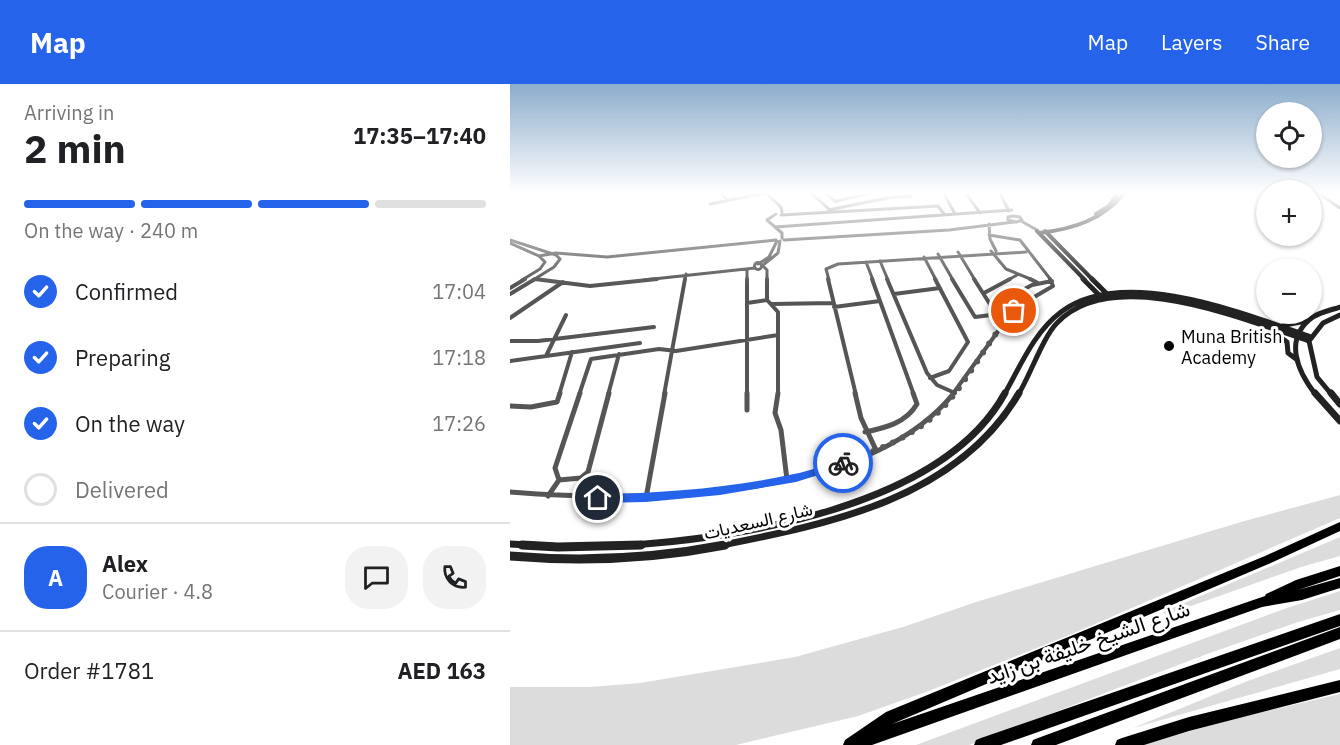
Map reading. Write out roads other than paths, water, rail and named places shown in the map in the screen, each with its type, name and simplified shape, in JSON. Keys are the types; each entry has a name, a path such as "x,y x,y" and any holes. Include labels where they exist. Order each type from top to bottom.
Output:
{"highway":[{"path":"851,745 866,732 891,717 1340,526"},
{"path":"1320,536 1340,532"},
{"path":"1262,602 1300,584 1340,571"},
{"name":"شارع الشيخ خليفة بن زايد","path":"851,745 1262,602 1302,595 1340,583"},
{"path":"981,745 1340,620"},
{"path":"1038,745 1340,633"},
{"path":"1122,745 1189,724 1340,686"}],"street":[{"path":"758,266 771,255 780,240 782,233 772,223"},
{"path":"774,226 819,223"},
{"path":"539,256 556,252 601,257 780,240 937,230 1003,223"},
{"path":"1027,223 1056,243 1097,284 1106,297"},
{"path":"1041,231 1073,223"},
{"path":"1041,231 1058,230 1079,223"},
{"path":"989,224 993,252 1001,266 1038,283"},
{"path":"1056,243 1058,230"},
{"path":"1041,231 1088,284 1106,297"},
{"path":"510,492 548,496 646,498 720,491 787,480 824,470 876,450 925,423 942,408 1002,325 1020,306 1051,288 1052,280 1016,238 989,235"},
{"path":"707,272 758,266 781,251 780,240"},
{"path":"510,294 559,261 559,257 549,253 512,243"},
{"path":"510,288 543,267 545,262 539,256 512,243"},
{"path":"876,450 865,432 826,268 836,264 938,254 1026,251"},
{"path":"938,254 975,317 991,315 994,310 961,253"},
{"path":"924,257 969,342 949,371 930,378"},
{"path":"880,261 930,378 941,387 955,393"},
{"path":"865,432 891,425 914,409 917,404 866,262"},
{"path":"535,279 584,286 758,266 767,270 767,300"},
{"path":"747,269 747,410"},
{"path":"541,275 564,282"},
{"path":"646,498 685,275"},
{"path":"984,293 1017,275"},
{"path":"992,306 1038,283 1052,280"},
{"path":"510,318 564,282"},
{"path":"1087,299 1088,284"},
{"path":"1097,284 1114,291 1153,292 1168,295"},
{"path":"894,294 940,288"},
{"name":"شارع السعديات","path":"510,544 610,547 716,536 801,517 871,495 936,465 975,436 999,407 1044,326 1062,310 1087,299 1132,293 1168,295 1205,303 1256,319"},
{"name":"شارع السعديات","path":"510,556 614,559 726,546 806,527 880,504 944,472 984,441 1012,406 1054,326 1079,308 1106,297 1168,300 1203,307 1296,334"},
{"path":"747,303 767,300 777,308 778,398 775,413 781,426 787,480"},
{"path":"772,304 833,305 880,301"},
{"path":"777,308 787,304"},
{"path":"1322,312 1340,307"},
{"path":"546,356 566,315"},
{"path":"1340,315 1323,323 1310,339 1317,377 1340,404"},
{"path":"1241,319 1275,333 1287,342 1288,353 1296,359"},
{"name":"شارع السعديات","path":"1271,324 1310,339"},
{"path":"1305,324 1296,334 1296,359 1309,387 1340,421"},
{"path":"510,341 554,339 654,327"},
{"path":"559,480 555,468 589,361 594,357 659,349 671,351 778,335"},
{"path":"510,361 640,343"},
{"path":"510,406 537,406 557,402 572,352"},
{"path":"559,480 581,478 588,472 619,354"},
{"path":"548,496 559,480"}],"place":[{"name":"Muna British Academy","path":"1169,346"}]}
